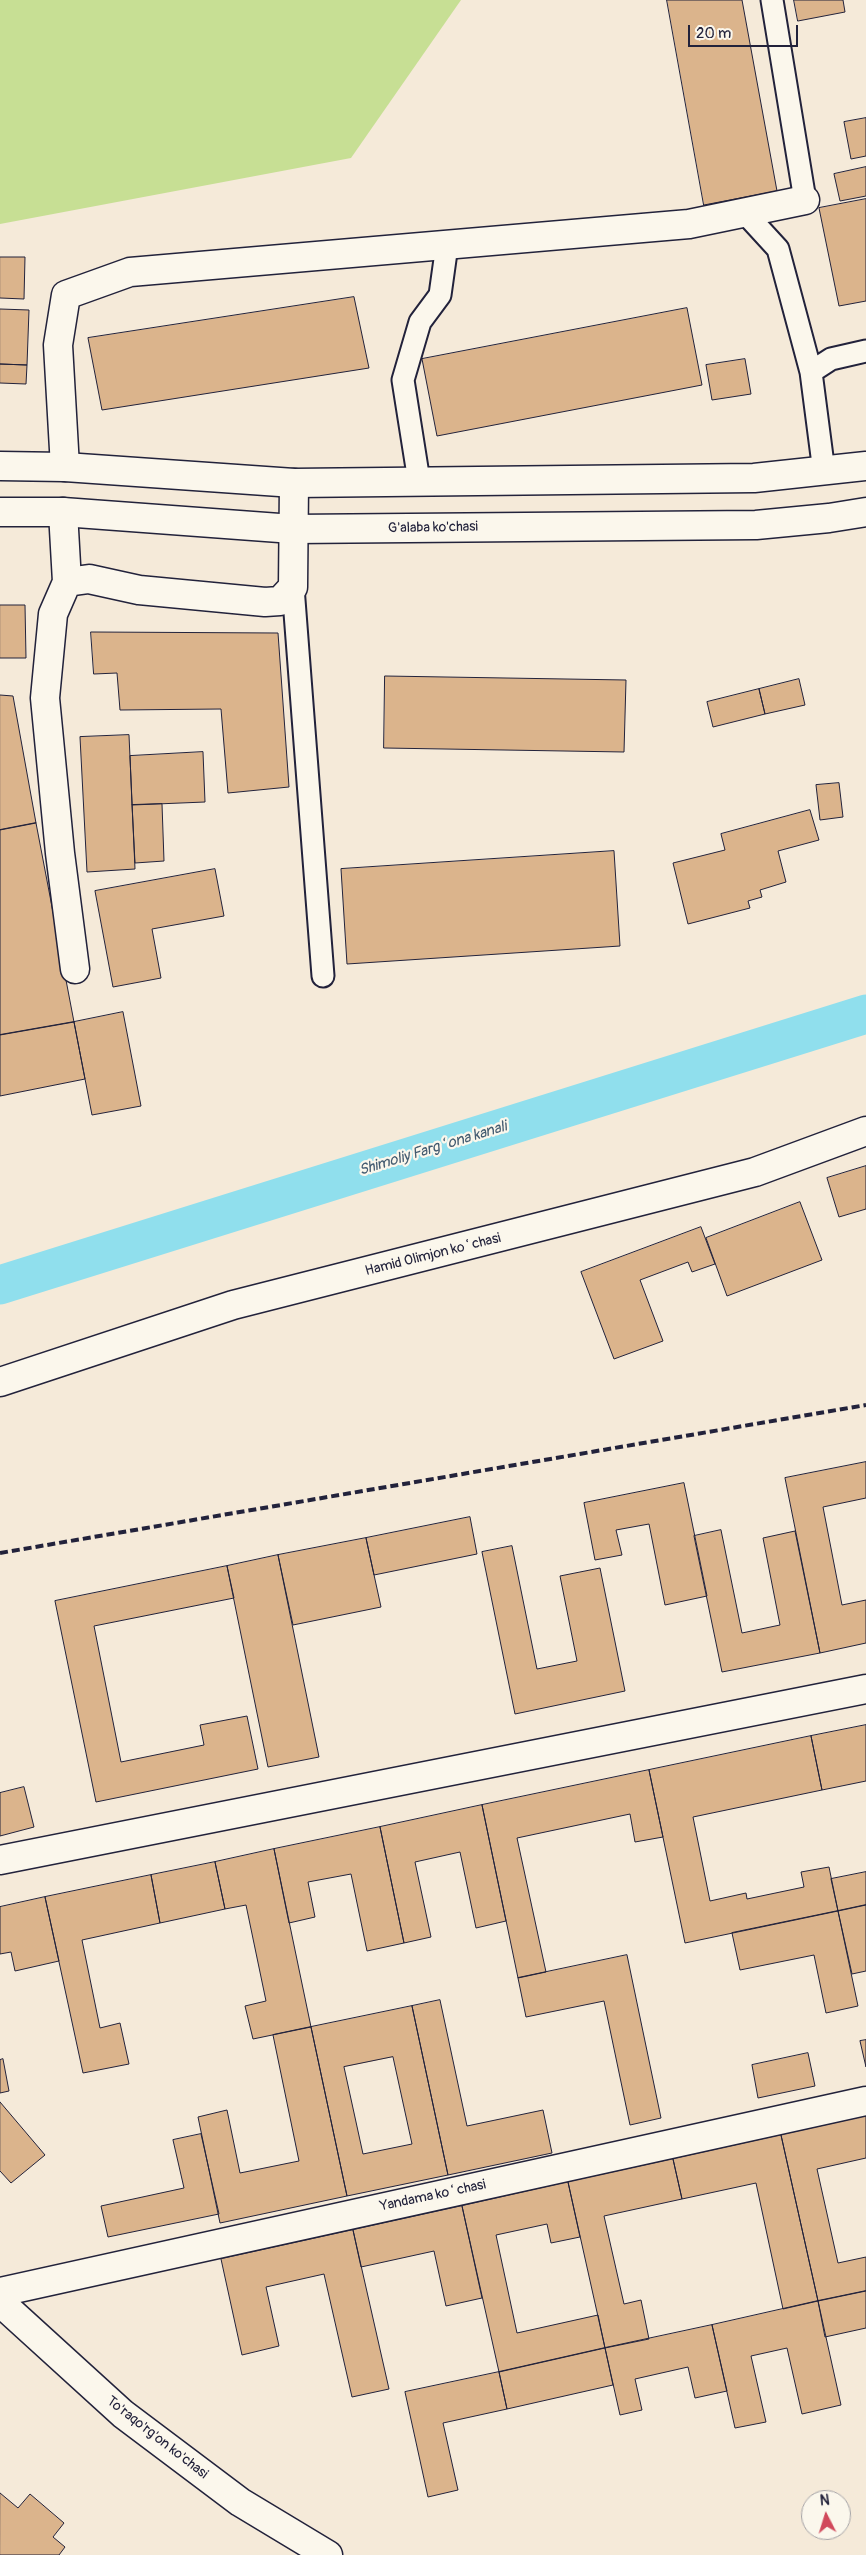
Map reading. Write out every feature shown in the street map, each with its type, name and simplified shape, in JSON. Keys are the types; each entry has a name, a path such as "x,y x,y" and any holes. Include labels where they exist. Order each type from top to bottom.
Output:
{"street":[{"path":"65,467 58,345 66,295 130,272 688,224 804,200"},
{"path":"0,466 65,467 294,483 754,478 866,466"},
{"path":"67,582 89,579 139,590 265,602 280,601 293,587 294,483"},
{"name":"G'alaba ko'chasi","path":"0,512 63,512 293,529 756,525 829,518 866,512"},
{"path":"63,512 67,582 53,614 45,698 60,853 75,969"},
{"name":"Hamid Olimjon koʻchasi","path":"0,1382 233,1305 755,1172 866,1131"},
{"path":"0,1860 866,1689"},
{"name":"Yandama koʻchasi","path":"0,2292 866,2101"},
{"name":"To'raqo'rg'on ko'chasi","path":"0,2302 122,2414 240,2502 328,2555"}],"lane":[{"path":"772,0 804,200"},
{"path":"745,213 778,249 811,372 824,472"},
{"path":"419,481 403,380 420,322 440,295 447,245"},
{"path":"811,372 831,359 866,352"},
{"path":"293,587 323,976"}],"green space":[{"path":"0,0 461,0 351,158 0,224"}],"building":[{"path":"667,0 742,0 777,191 704,205"},
{"path":"794,0 843,0 845,12 798,21"},
{"path":"866,118 866,156 851,159 844,122"},
{"path":"866,167 866,196 840,201 834,174"},
{"path":"866,199 866,301 839,306 819,208"},
{"path":"0,257 25,257 24,299 0,298"},
{"path":"354,297 369,368 102,410 88,338"},
{"path":"687,308 702,385 437,436 422,359"},
{"path":"0,309 29,310 27,365 0,364"},
{"path":"745,359 751,394 712,400 706,365"},
{"path":"0,364 27,365 26,384 0,383"},
{"path":"0,605 25,605 26,658 0,658"},
{"path":"91,632 278,633 289,787 228,793 221,709 120,710 117,673 94,674"},
{"path":"385,676 626,680 624,752 384,748"},
{"path":"799,679 805,705 765,714 759,689"},
{"path":"759,689 765,714 713,727 707,702"},
{"path":"0,695 13,696 36,823 0,830"},
{"path":"129,735 135,869 87,872 80,737"},
{"path":"203,752 205,802 132,805 130,756"},
{"path":"839,783 843,817 820,820 816,785"},
{"path":"162,804 164,861 135,863 132,805"},
{"path":"810,810 819,840 778,851 786,882 760,890 762,897 748,901 750,908 688,924 673,863 725,850 721,834"},
{"path":"36,823 74,1022 0,1035 0,830"},
{"path":"614,851 620,946 347,964 341,869"},
{"path":"215,869 224,916 152,929 161,978 113,987 95,891"},
{"path":"123,1012 141,1106 92,1115 74,1022"},
{"path":"74,1022 85,1079 0,1096 0,1035"},
{"path":"866,1166 866,1209 839,1217 827,1178"},
{"path":"800,1202 822,1260 727,1296 706,1238"},
{"path":"701,1227 715,1264 692,1272 688,1262 640,1280 663,1341 614,1359 581,1272"},
{"path":"866,1462 866,1498 823,1507 842,1605 866,1600 866,1643 820,1653 785,1478"},
{"path":"684,1483 707,1596 665,1605 649,1524 616,1530 622,1555 595,1560 584,1503"},
{"path":"470,1517 477,1554 374,1575 366,1538"},
{"path":"721,1530 742,1633 780,1625 763,1538 795,1531 820,1653 722,1672 694,1536"},
{"path":"366,1538 381,1607 293,1625 278,1555"},
{"path":"512,1546 537,1669 577,1661 560,1576 600,1568 625,1691 515,1714 482,1552"},
{"path":"278,1555 319,1757 268,1767 227,1566"},
{"path":"227,1566 234,1598 94,1626 121,1762 204,1745 200,1725 247,1716 258,1769 96,1802 55,1601"},
{"path":"866,1725 866,1781 822,1790 811,1736"},
{"path":"811,1736 822,1790 693,1817 710,1901 746,1893 747,1899 804,1887 801,1872 829,1867 838,1911 685,1943 649,1770"},
{"path":"649,1770 663,1837 635,1842 630,1814 517,1838 546,1972 518,1978 482,1805"},
{"path":"24,1787 34,1827 0,1836 0,1793"},
{"path":"482,1805 506,1921 476,1928 460,1852 415,1862 431,1937 404,1943 380,1827"},
{"path":"380,1827 404,1943 367,1951 351,1874 308,1882 315,1917 289,1923 274,1849"},
{"path":"274,1849 311,2027 253,2039 245,2006 266,2001 246,1905 225,1909 215,1862"},
{"path":"215,1862 225,1909 160,1923 151,1875"},
{"path":"866,1872 866,1905 838,1911 831,1879"},
{"path":"151,1875 160,1923 82,1940 100,2028 120,2023 129,2064 83,2073 45,1897"},
{"path":"45,1897 59,1961 15,1971 11,1952 0,1954 0,1907"},
{"path":"866,1905 866,1971 852,1974 838,1911"},
{"path":"838,1911 858,2006 826,2013 814,1955 740,1970 732,1933"},
{"path":"627,1955 661,2118 630,2125 604,2001 526,2017 518,1978"},
{"path":"440,2000 467,2126 543,2110 552,2153 448,2175 412,2006"},
{"path":"412,2006 448,2175 347,2196 311,2027","holes":["393,2057 412,2144 363,2154 344,2067"]},
{"path":"311,2027 347,2196 220,2223 198,2117 227,2110 240,2173 299,2161 273,2035"},
{"path":"866,2040 866,2067 860,2041"},
{"path":"808,2053 815,2086 758,2098 752,2065"},
{"path":"3,2059 9,2091 0,2093 0,2060"},
{"path":"0,2102 45,2155 11,2183 0,2171"},
{"path":"866,2116 866,2158 817,2169 838,2263 866,2257 866,2291 818,2301 781,2135"},
{"path":"201,2134 219,2214 108,2237 101,2206 184,2188 173,2140"},
{"path":"781,2135 818,2301 783,2309 756,2183 682,2199 673,2159"},
{"path":"673,2159 682,2199 604,2216 624,2304 641,2300 649,2339 605,2348 568,2182"},
{"path":"568,2182 580,2237 551,2243 547,2224 496,2235 517,2333 598,2315 605,2348 499,2372 462,2206"},
{"path":"462,2206 482,2298 446,2306 434,2251 361,2267 353,2230"},
{"path":"353,2230 389,2389 352,2397 324,2274 266,2287 279,2346 242,2355 221,2259"},
{"path":"866,2291 866,2328 825,2337 818,2301"},
{"path":"818,2301 841,2405 802,2414 787,2348 751,2356 766,2422 735,2428 712,2325"},
{"path":"712,2325 727,2391 695,2398 688,2367 635,2379 642,2410 620,2415 605,2348"},
{"path":"605,2348 613,2385 507,2409 499,2372"},
{"path":"499,2372 507,2409 443,2423 458,2490 428,2497 405,2392"},
{"path":"0,2493 18,2508 30,2494 64,2523 53,2537 65,2547 59,2555 0,2555"}],"waterway":[{"name":"Shimoliy Fargʻona kanali","path":"0,1285 866,1014"}],"railway":[{"path":"0,1553 866,1405"}]}
